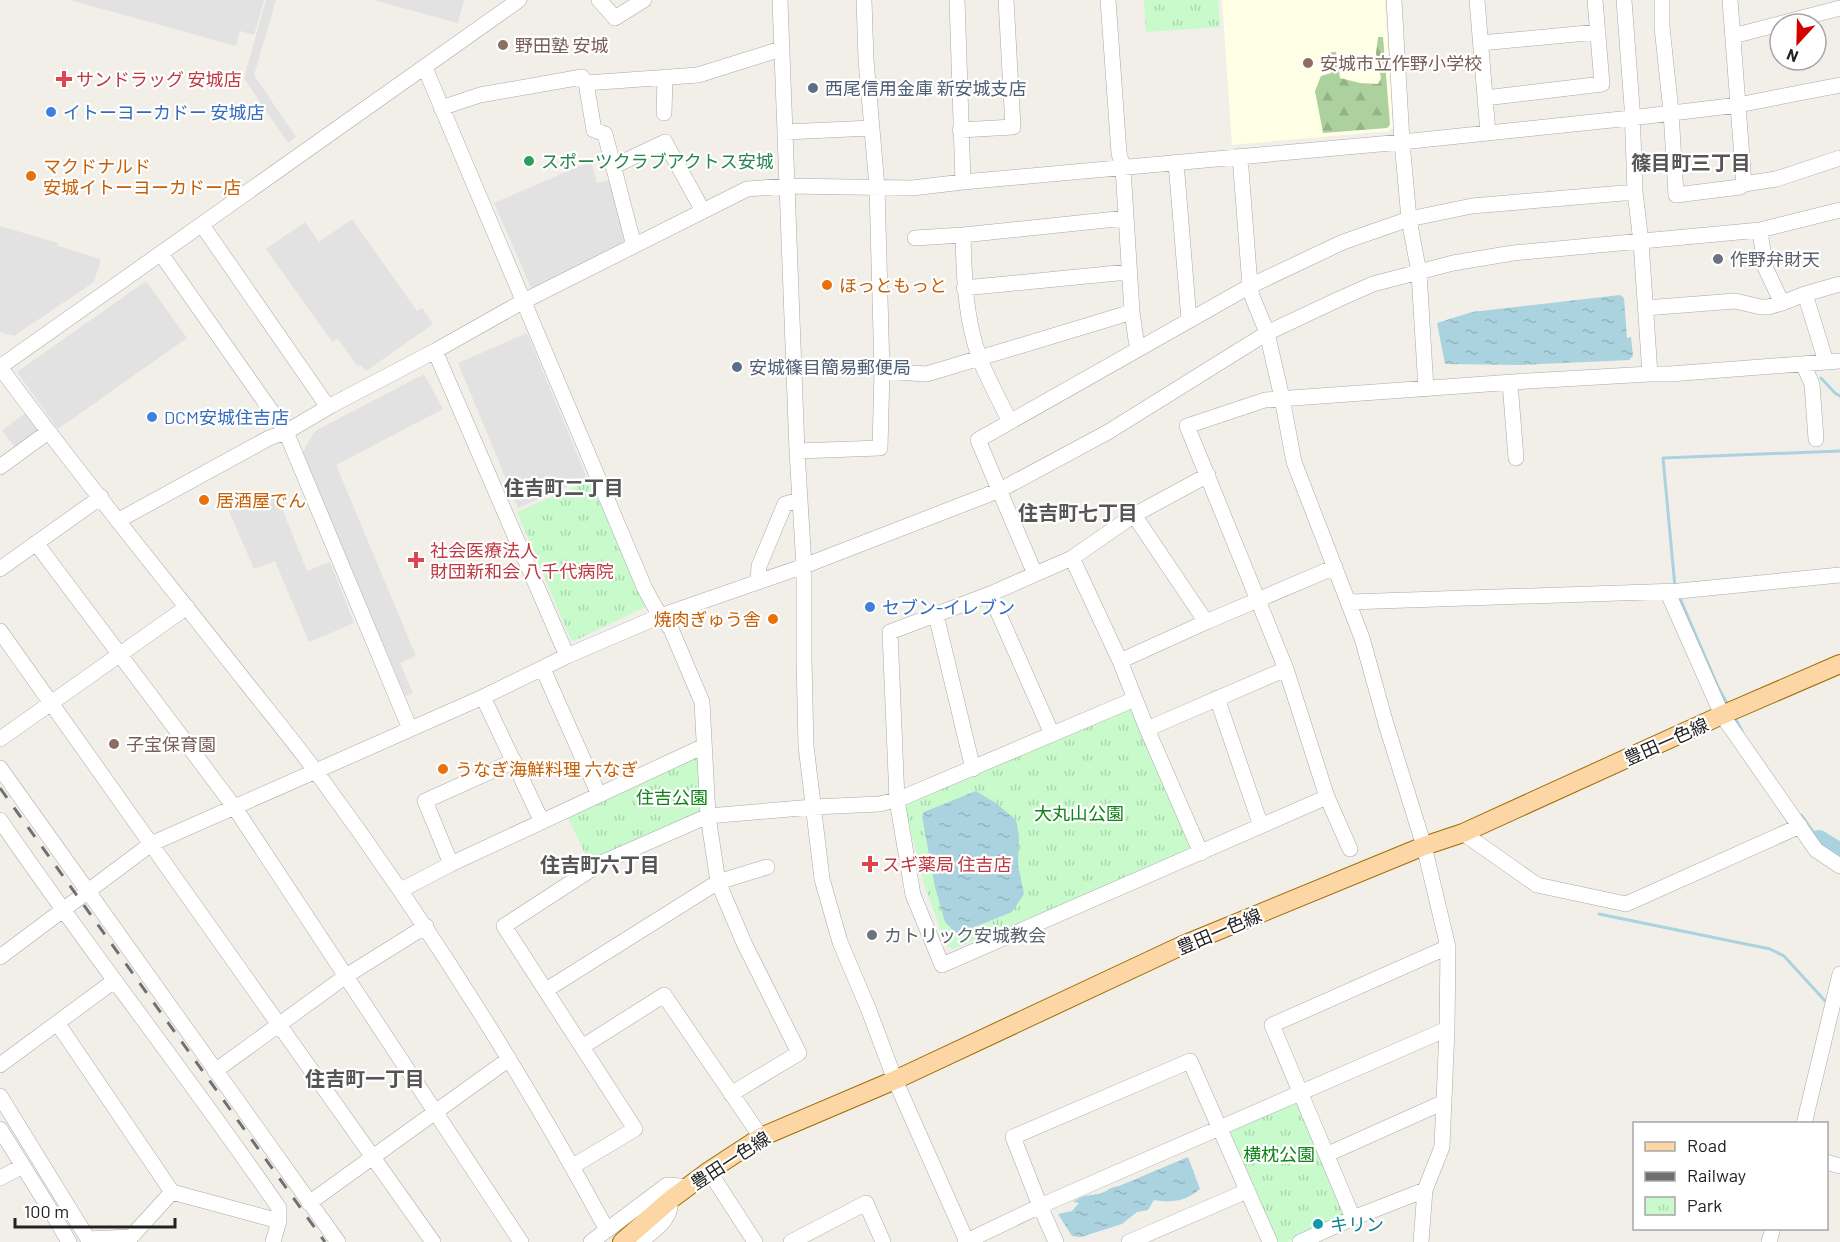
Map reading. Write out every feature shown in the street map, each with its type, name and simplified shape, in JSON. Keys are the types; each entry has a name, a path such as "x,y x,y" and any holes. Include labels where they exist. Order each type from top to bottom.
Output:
{"main road":[{"name":"豊田一色線","path":"622,1242 670,1200 761,1137 895,1080 1183,945 1424,846 1463,833 1840,664"}],"street":[{"path":"519,0 0,367 48,432 316,771 401,890 509,1059 573,1166 607,1230"},
{"path":"599,0 615,18 644,0"},
{"path":"780,0 797,451 804,566 806,746 822,879 840,942 895,1080 966,1242 1040,1206 1448,1029"},
{"path":"797,451 880,448 882,371 877,187 864,0"},
{"path":"957,0 963,182"},
{"path":"960,130 1013,127 1006,0"},
{"path":"1108,0 1119,153 1123,168 1128,272 1136,340 1139,348"},
{"path":"1394,0 1402,142 1409,219 1419,273 1426,388"},
{"path":"1477,0 1488,133"},
{"path":"1485,98 1602,84 1595,0"},
{"path":"1624,0 1632,107 1635,192 1641,242 1650,374"},
{"path":"1662,0 1662,27 1671,112 1676,195 1740,187 1744,184 1776,179 1840,158"},
{"path":"1730,0 1744,184"},
{"path":"1733,36 1837,10"},
{"path":"1481,43 1598,32"},
{"path":"586,83 698,75 782,49"},
{"path":"425,68 645,589 660,616 671,629 702,702 708,816 718,882 744,943 799,1053 731,1094"},
{"path":"441,108 480,95 582,77 586,83 594,130 605,134 634,246"},
{"path":"664,113 665,77"},
{"path":"119,520 269,438 286,432 522,302 747,189 787,186 912,188 1402,142 1738,105 1840,85"},
{"path":"785,132 872,128"},
{"path":"614,166 665,142 704,211"},
{"path":"1240,156 1250,286 1267,333 1294,462 1362,638 1424,846 1448,947 1448,1029 1442,1147 1425,1190 1421,1242"},
{"path":"1176,162 1189,320"},
{"path":"1035,574 978,440 1250,286 1343,242 1409,219 1472,206 1635,192"},
{"path":"0,957 151,844 660,616 804,566 1000,490 1108,432 1267,333 1373,284 1454,263 1513,253 1760,230 1840,210"},
{"path":"915,238 1126,218"},
{"path":"202,225 328,407"},
{"path":"1760,230 1765,267 1782,303"},
{"path":"963,235 964,288 971,328 980,358 1010,422"},
{"path":"161,254 286,432 410,729"},
{"path":"964,288 1128,272"},
{"path":"1646,308 1735,301 1768,307 1840,284"},
{"path":"1350,849 1327,797 1286,669 1187,426 1265,400 1282,398 1833,362 1804,294"},
{"path":"882,371 926,374 1132,312"},
{"path":"435,351 567,656"},
{"path":"1803,364 1812,384 1816,439"},
{"path":"1510,383 1516,458"},
{"path":"0,467 48,432"},
{"path":"1208,475 1134,515 1072,558 990,594 890,632 897,800 914,895 942,965 1327,797"},
{"path":"0,569 100,497"},
{"path":"758,581 759,566 784,504 800,500"},
{"path":"1134,515 1206,622"},
{"path":"36,543 235,808 521,1242"},
{"path":"1072,558 1120,661 1201,853"},
{"path":"1120,661 1335,567"},
{"path":"1348,603 1672,591 1840,575"},
{"path":"1672,591 1728,713 1816,850 1840,866"},
{"path":"990,594 1052,734"},
{"path":"0,739 187,607"},
{"path":"936,615 973,769"},
{"path":"0,631 433,1242"},
{"path":"543,669 599,795"},
{"path":"1147,729 1286,669"},
{"path":"483,697 542,822"},
{"path":"573,1166 635,1129 504,926 601,863 708,816 879,804 897,800 1135,699"},
{"path":"1217,699 1261,826"},
{"path":"401,890 451,864 704,746"},
{"path":"451,864 425,801 514,761"},
{"path":"0,768 338,1242"},
{"path":"1463,833 1537,885 1626,904 1800,826"},
{"path":"2,828 193,1086 279,1208 279,1221 273,1242"},
{"path":"546,990 718,882 767,867"},
{"path":"215,1071 346,976 426,926"},
{"path":"1353,1218 1272,1025 1448,947"},
{"path":"1804,1122 1840,975"},
{"path":"0,1065 114,981"},
{"path":"582,1047 664,995 761,1137"},
{"path":"58,1024 172,1192 279,1221"},
{"path":"309,1203 509,1059"},
{"path":"1056,1242 1013,1137 1190,1061 1270,1242"},
{"path":"0,1096 88,1239 131,1237 148,1242"},
{"path":"1328,1155 1444,1102"},
{"path":"0,1129 69,1242"},
{"path":"0,1178 23,1166"},
{"path":"709,1171 755,1242"},
{"path":"591,1242 667,1185 686,1189"},
{"path":"1300,1242 1353,1218 1425,1190"},
{"path":"1129,1242 1247,1191"},
{"path":"131,1237 172,1192"},
{"path":"640,1242 666,1219 672,1209 670,1200"},
{"path":"791,1242 866,1203 883,1242"}],"shaded area":[{"path":"70,0 264,0 254,35 240,31 236,46"},
{"path":"266,0 276,0 254,75 296,137 288,143 244,78"},
{"path":"373,0 464,0 458,23"},
{"name":"安城市立作野小学校","path":"1222,0 1385,0 1393,126 1389,131 1232,145"},
{"path":"591,161 597,183 613,179 628,240 532,290 494,203"},
{"path":"352,219 417,311 422,308 433,324 366,371 361,365 358,367 338,339 332,342 266,249 305,222 319,242"},
{"path":"0,226 58,243 58,246 101,259 94,282 14,336 0,332"},
{"path":"146,281 187,338 58,429 17,372"},
{"path":"527,333 587,478 518,508 458,363"},
{"path":"424,374 443,409 336,465 416,656 400,663 413,693 405,696 302,453 315,431"},
{"path":"26,413 41,432 17,450 2,430"},
{"path":"277,496 307,571 330,562 354,623 309,642 275,561 254,569 228,509 235,506 245,508"}],"green space":[{"path":"1144,0 1218,0 1220,27 1146,32"},
{"path":"1378,37 1383,37 1390,125 1387,128 1323,133 1315,91 1321,76 1331,73 1331,52 1336,52 1340,78 1360,83 1378,84 1381,78 1376,53"},
{"path":"593,479 647,606 574,641 571,640 517,512"},
{"name":"大丸山公園","path":"1130,706 1193,847 1190,851 1155,868 953,949 946,945 925,887 905,808 908,800"},
{"name":"住吉公園","path":"701,751 704,815 590,864 566,814"},
{"name":"横枕公園","path":"1294,1100 1299,1102 1346,1214 1287,1242 1275,1242 1228,1133 1231,1128"}],"water":[{"path":"1620,295 1624,298 1627,338 1631,337 1633,356 1629,360 1521,365 1445,364 1437,323 1472,312"},
{"path":"976,791 997,804 1016,820 1019,836 1018,865 1024,894 1012,912 957,934 945,922 935,887 922,816 924,812"},
{"path":"1188,1157 1200,1189 1184,1199 1154,1200 1148,1210 1137,1212 1122,1224 1081,1237 1072,1236 1058,1214 1072,1211 1079,1203 1073,1202 1082,1197 1104,1192"}],"waterway":[{"path":"1821,378 1840,396"},
{"path":"1675,587 1663,458 1840,451"},
{"path":"1679,596 1728,705"},
{"path":"1734,716 1742,731"},
{"path":"1801,815 1819,840"},
{"path":"1819,840 1840,853"},
{"path":"1599,914 1770,949 1784,956 1827,1003"}],"railway":[{"path":"0,788 325,1242"}],"place":[{"name":"野田塾 安城","path":"503,45"},
{"name":"安城市立作野小学校","path":"1308,63"},
{"name":"サンドラッグ 安城店","path":"64,79"},
{"name":"西尾信用金庫 新安城支店","path":"813,88"},
{"name":"イトーヨーカドー 安城店","path":"51,112"},
{"name":"スポーツクラブアクトス安城","path":"529,161"},
{"name":"マクドナルド 安城イトーヨーカドー店","path":"31,176"},
{"name":"作野弁財天","path":"1718,259"},
{"name":"ほっともっと","path":"827,285"},
{"name":"安城篠目簡易郵便局","path":"737,367"},
{"name":"DCM安城住吉店","path":"152,417"},
{"name":"居酒屋でん","path":"204,500"},
{"name":"社会医療法人 財団新和会 八千代病院","path":"416,560"},
{"name":"セブン-イレブン","path":"870,607"},
{"name":"焼肉ぎゅう舎","path":"773,619"},
{"name":"子宝保育園","path":"114,744"},
{"name":"うなぎ海鮮料理 六なぎ","path":"443,769"},
{"name":"スギ薬局 住吉店","path":"870,864"},
{"name":"カトリック安城教会","path":"872,935"},
{"name":"キリン","path":"1318,1224"}],"district":[{"name":"篠目町三丁目","path":"1691,162"},
{"name":"住吉町二丁目","path":"564,487"},
{"name":"住吉町七丁目","path":"1078,512"},
{"name":"住吉町六丁目","path":"600,864"},
{"name":"住吉町一丁目","path":"365,1078"}]}
